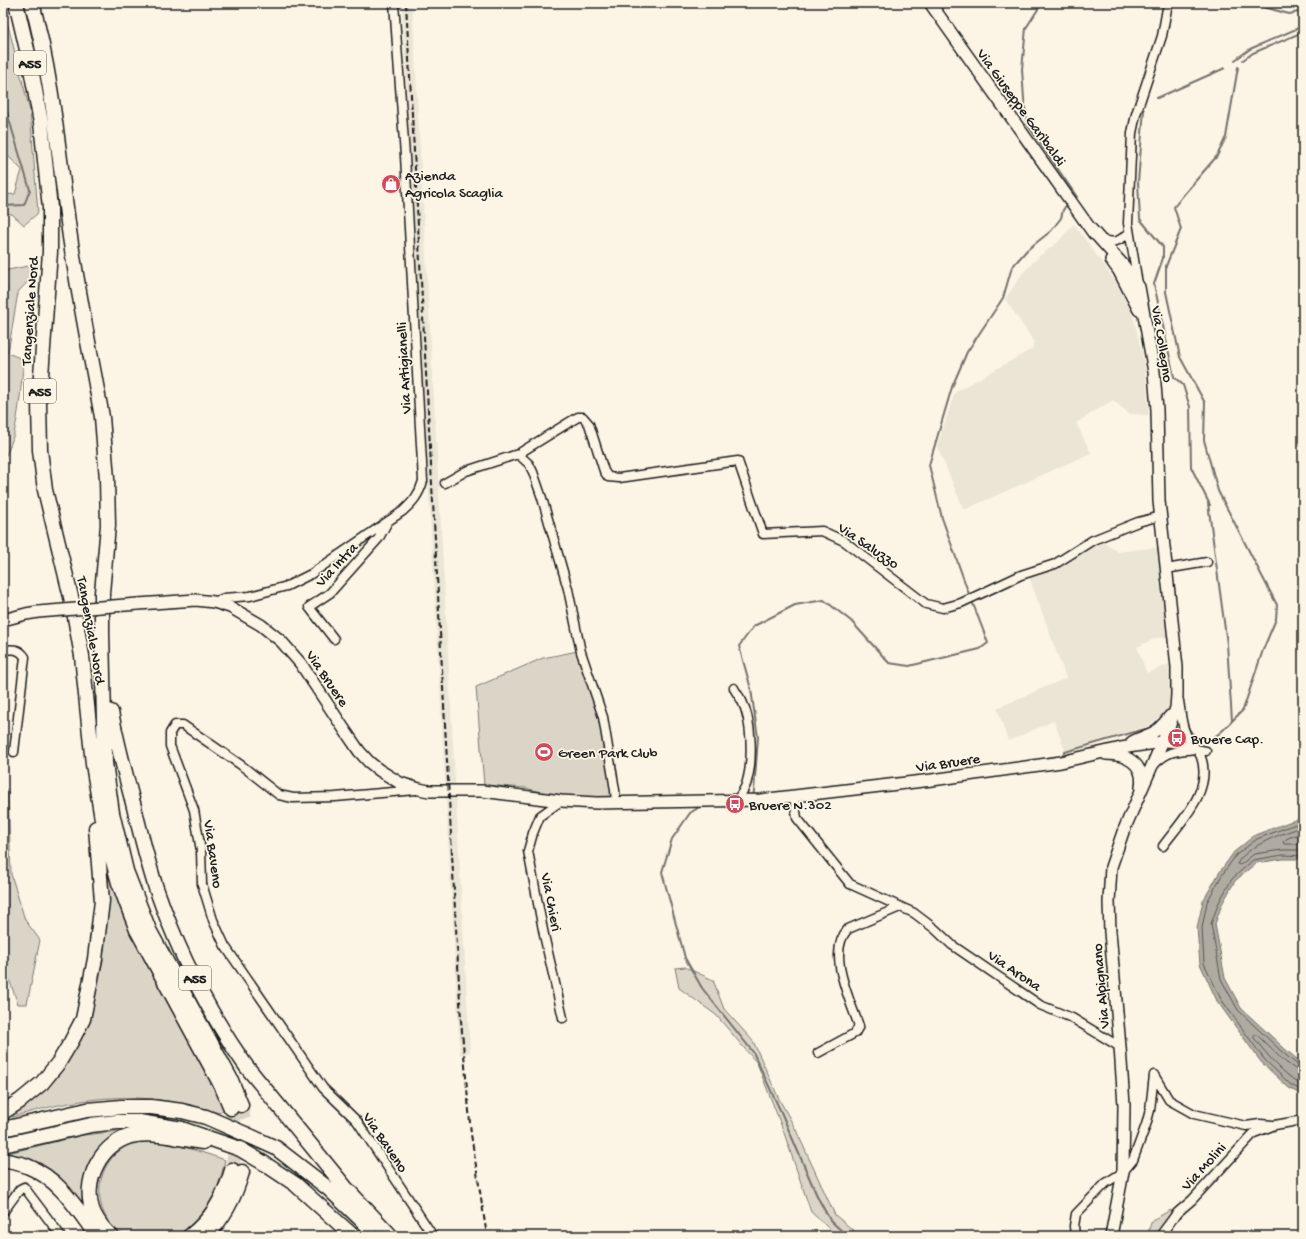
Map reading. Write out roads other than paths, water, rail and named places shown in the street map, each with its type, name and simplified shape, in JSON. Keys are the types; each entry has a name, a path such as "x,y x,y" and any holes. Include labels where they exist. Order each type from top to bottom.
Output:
{"highway":[{"name":"Tangenziale Nord","path":"16,3 30,58 41,123 50,208 50,252 39,403 41,454 45,490 72,601 82,656 93,764"},
{"name":"Tangenziale Nord","path":"32,3 55,118 70,237 104,435 108,525 101,612 103,672"},
{"name":"A55","path":"93,764 103,825 119,883 130,911 149,954 222,1087 236,1106 230,1078 149,930 126,871 115,830 105,763 103,672"},
{"name":"A55","path":"103,672 117,743 156,886 173,933 207,1002 233,1047 246,1066 345,1187 391,1236"},
{"name":"A55","path":"3,1112 20,1101 42,1083 71,1042 83,1019 95,959 102,901 100,857 92,794 93,764"},
{"path":"3,1129 88,1110 121,1107 151,1107 206,1116 252,1137 282,1153 329,1189 380,1236"},
{"path":"3,1145 91,1124 139,1122 182,1129 240,1149 296,1184 353,1236"},
{"path":"111,1236 100,1224 94,1213 90,1188 92,1175 96,1164 112,1145 122,1139 135,1135 152,1134 228,1145"},
{"path":"3,1160 27,1166 50,1178 68,1196 97,1236"},
{"path":"190,1236 201,1226 217,1207 237,1171 232,1202 223,1216 206,1236"}],"street":[{"name":"Via Artigianelli","path":"214,602 224,598 250,596 287,586 311,574 403,511 416,499 421,490 423,481 405,156 394,3"},
{"name":"Via Giuseppe Garibaldi","path":"930,3 1090,228"},
{"name":"Via Collegno","path":"1162,742 1176,708 1177,667 1159,501 1157,410 1154,372 1129,233 1128,204 1132,133 1136,114 1162,36 1168,3"},
{"path":"1090,228 1124,266 1139,287"},
{"path":"1090,228 1119,271 1144,319"},
{"path":"1100,240 1114,242 1120,240 1129,233"},
{"path":"1119,271 1139,287"},
{"name":"Via Saluzzo","path":"518,454 568,422 578,417 583,417 589,424 604,471 608,477 619,478 738,461 763,534 822,531 844,542 926,604 944,608 971,598 1021,575 1055,564 1093,540 1138,522 1161,516"},
{"path":"445,483 466,471 518,454 529,464 533,472 560,560 568,589 581,652 603,716 616,803"},
{"name":"Via Intra","path":"334,639 309,607 330,593 379,538 387,522"},
{"path":"1166,569 1207,562"},
{"name":"Via Bruere","path":"3,620 38,612 196,600 214,602 230,607 261,625 281,641 301,664 359,751 369,762 392,779 408,786 429,791 482,791 561,801 616,803 760,800 794,797 1062,762 1121,748 1162,742"},
{"path":"3,650 16,650 21,652 25,657 14,752"},
{"path":"734,688 747,715 750,736 750,764 747,783 737,800"},
{"name":"Via Collegno","path":"1162,846 1195,802 1204,782 1204,769 1200,756 1186,734 1182,724 1177,694"},
{"path":"1121,748 1163,725 1176,708"},
{"name":"Via Baveno","path":"419,789 335,797 293,798 279,795 241,765 183,725 175,725 170,733 170,746 194,810 201,851 202,884 213,920 225,946 324,1088 358,1121 433,1236"},
{"path":"1162,742 1181,744 1196,750"},
{"name":"Via Alpignano","path":"1111,1236 1123,1172 1124,1105 1110,932 1109,902 1111,867 1123,832 1162,742"},
{"path":"1150,770 1163,756 1172,752 1196,750 1206,751"},
{"path":"1094,754 1114,754 1126,757 1134,762 1140,775 1140,794"},
{"name":"Via Arona","path":"794,797 797,818 850,884 914,913 952,944 1040,1005 1072,1018 1120,1047"},
{"name":"Via Chieri","path":"561,801 540,816 533,833 528,852 544,935 563,1018"},
{"path":"818,1053 855,1033 859,1026 841,976 839,952 842,935 848,929 900,907"},
{"name":"Via Molini","path":"1123,1172 1133,1160 1146,1125 1150,1110 1154,1075 1169,1100 1194,1114 1246,1126 1260,1124 1275,1125"},
{"name":"Via Molini","path":"1160,1236 1177,1213 1192,1200 1254,1133 1275,1125 1303,1120"},
{"path":"1075,1236 1074,1226 1076,1214 1106,1183 1123,1172"},
{"path":"3,1212 20,1189 24,1187 61,1236"}],"water":[{"path":"1303,818 1303,859 1283,859 1256,863 1235,881 1222,904 1215,924 1225,978 1241,1008 1303,1064 1303,1096 1289,1088 1261,1062 1217,1001 1200,964 1197,928 1203,901 1219,873 1234,852 1255,835"}],"waterway":[{"path":"1042,3 1026,28 1022,69 1027,124 1077,197"},
{"path":"1249,3 1289,14 1303,11"},
{"path":"1235,60 1250,49 1303,26"},
{"path":"1243,60 1253,53 1303,32"},
{"path":"1232,721 1243,710 1263,650 1276,619 1277,605 1218,491 1204,440 1205,403 1180,357 1166,292 1166,266 1181,229 1174,207 1217,156 1226,137 1238,67"},
{"path":"1157,98 1225,68"},
{"path":"3,99 30,190 24,205 3,206"},
{"path":"1144,110 1138,182 1140,219 1163,247 1163,258 1154,284 1174,377 1183,385 1190,407 1191,467 1210,505 1208,503 1227,644 1232,721 1216,736 1206,739 1194,735 1187,725"},
{"path":"970,597 942,518 929,465 952,387 967,352 1003,298 1012,267 1027,250 1051,231 1061,218 1065,207"},
{"path":"3,285 6,287 3,310"},
{"path":"753,796 758,738 751,689 739,646 754,626 795,605 824,600 851,621 889,663 909,666 980,649 988,643 972,601"},
{"path":"1060,757 1065,752 1145,729"},
{"path":"724,806 738,808 748,805"},
{"path":"701,806 690,813 672,839 662,872 685,958 702,988 753,1052 818,1198 830,1220 847,1236"}],"tunnel":[{"path":"241,1105 245,1138 242,1172"},
{"path":"231,1108 235,1139 232,1170"}],"railway":[{"path":"406,3 461,1020 471,1134 487,1236"}],"place":[{"name":"Azienda Agricola Scaglia","path":"391,184"},
{"name":"Bruere Cap.","path":"1177,738"},
{"name":"Green Park Club","path":"544,752"},
{"name":"Bruere N.302","path":"735,804"}]}
